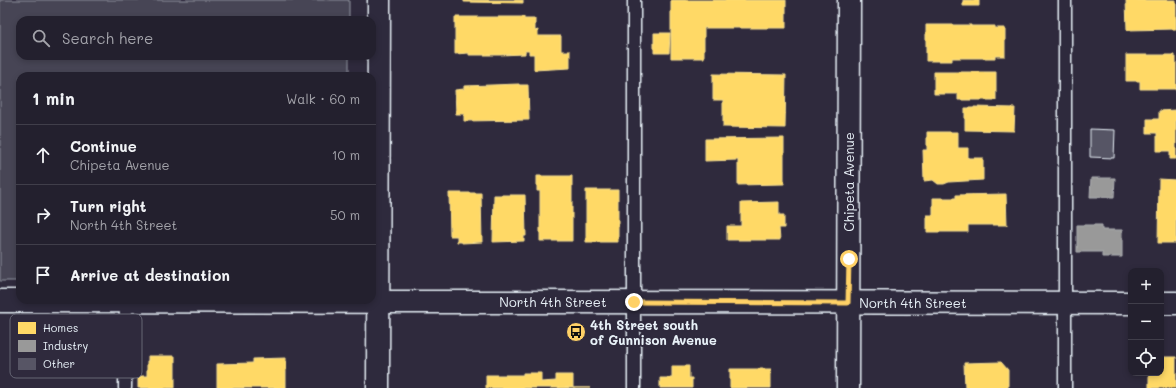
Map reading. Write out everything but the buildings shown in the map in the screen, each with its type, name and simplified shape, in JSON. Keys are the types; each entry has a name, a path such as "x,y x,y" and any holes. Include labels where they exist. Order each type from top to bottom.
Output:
{"street":[{"path":"378,388 379,0"},
{"name":"Chipeta Avenue","path":"848,388 849,0"},
{"name":"North 4th Street","path":"0,301 16,301"},
{"name":"North 4th Street","path":"378,302 1128,303"},
{"path":"1164,303 1176,304"}],"lane":[{"path":"634,0 634,388"},
{"path":"1064,388 1065,0"},
{"path":"126,304 126,314"},
{"path":"125,378 125,388"}],"shaded area":[{"path":"0,0 349,0 349,16 16,16 16,60 349,60 349,72 16,72 16,281 0,281"}],"place":[{"name":"4th Street south of Gunnison Avenue","path":"576,332"}],"route":[{"path":"634,302 848,303 849,259"}]}
